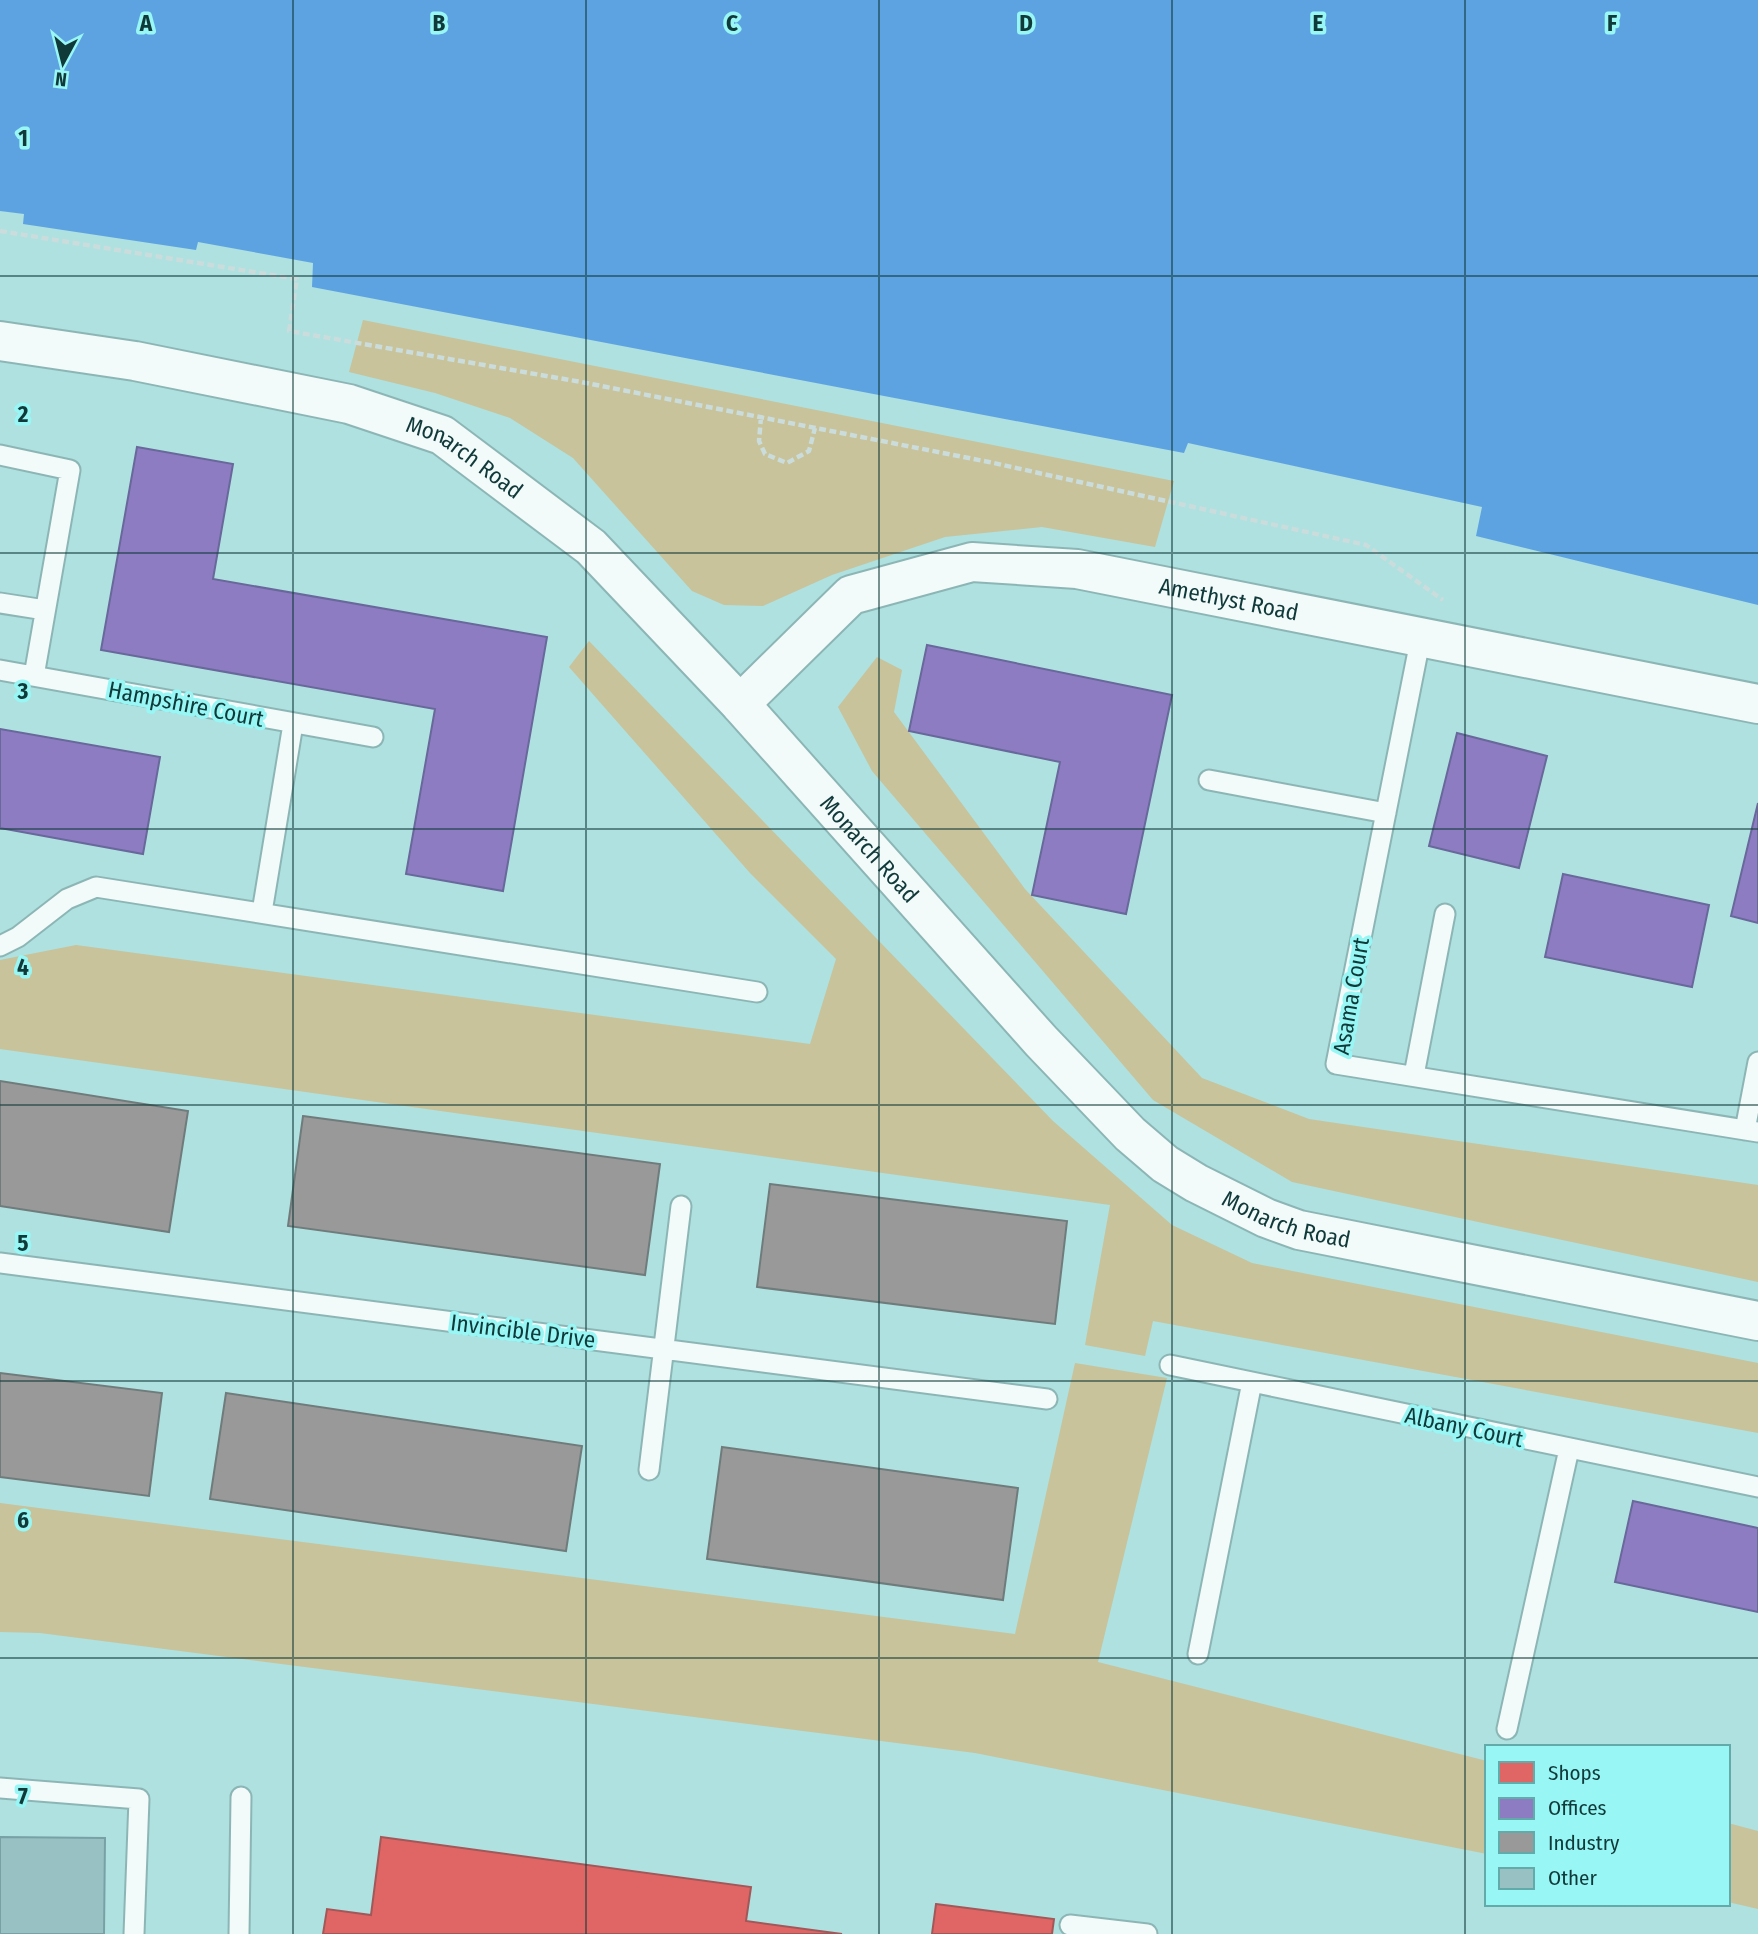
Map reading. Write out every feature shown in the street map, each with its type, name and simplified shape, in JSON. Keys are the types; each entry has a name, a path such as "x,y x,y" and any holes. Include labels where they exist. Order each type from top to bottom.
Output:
{"street":[{"name":"Monarch Road","path":"0,341 135,361 349,404 442,435 591,547 740,704 1041,1041 1130,1134 1164,1164 1196,1184 1266,1218 1310,1233 1758,1321"},
{"name":"Amethyst Road","path":"740,704 851,595 972,562 1077,569 1758,704"}],"lane":[{"path":"0,455 70,470 34,676"},
{"path":"0,603 45,610"},
{"name":"Asama Court","path":"1421,636 1336,1064 1752,1131"},
{"name":"Hampshire Court","path":"0,670 373,737"},
{"path":"262,912 293,724"},
{"path":"1209,780 1386,813"},
{"path":"0,946 18,937 67,898 96,887 757,992"},
{"path":"1414,1075 1445,914"},
{"path":"1752,1131 1758,1062"},
{"path":"649,1471 681,1206"},
{"name":"Invincible Drive","path":"0,1263 1047,1399"},
{"name":"Albany Court","path":"1170,1365 1758,1487"},
{"path":"1198,1654 1252,1382"},
{"path":"1507,1729 1569,1448"},
{"path":"0,1788 139,1799 134,1934"},
{"path":"239,1934 241,1797"},
{"path":"1070,1925 1147,1934"}],"path":[{"path":"0,231 297,279 289,331 581,382 989,462 1366,545 1448,603"},
{"path":"761,418 759,441 765,454 787,463 808,451 815,428"}],"shaded area":[{"path":"363,320 1174,481 1155,547 1042,527 945,537 832,575 763,606 724,605 692,591 573,458 510,418 435,393 349,372"},
{"path":"589,641 1053,1121 1172,1225 1252,1263 1758,1363 1758,1433 1153,1321 1145,1356 1085,1345 1110,1205 0,1049 0,960 76,945 810,1044 836,959 750,873 569,667"},
{"path":"877,657 902,670 894,712 1025,889 1202,1078 1309,1119 1758,1185 1758,1282 1292,1182 1153,1100 872,771 838,707"},
{"path":"1075,1363 1167,1378 1098,1662 1485,1760 1485,1854 975,1753 40,1633 0,1632 0,1503 1015,1634"},
{"path":"1730,1824 1758,1831 1758,1909 1730,1902"}],"water":[{"path":"0,0 1758,0 1758,605 1476,536 1482,507 1188,443 1184,453 312,287 313,263 198,242 196,250 23,224 24,214 0,211"}],"building: Shops":[{"path":"381,1837 751,1887 746,1921 842,1934 323,1934 327,1909 371,1915"},
{"path":"936,1904 1054,1919 1052,1934 932,1934"}],"building: Offices":[{"path":"137,447 233,464 213,579 547,637 503,891 406,874 435,709 101,650"},
{"path":"927,645 1172,695 1126,914 1032,895 1060,762 909,731"},
{"path":"0,729 160,757 143,854 0,828"},
{"path":"1457,733 1547,756 1519,868 1429,846"},
{"path":"1758,803 1758,923 1731,916"},
{"path":"1563,874 1709,905 1692,987 1545,957"},
{"path":"1633,1501 1758,1528 1758,1612 1615,1582"}],"building: Industry":[{"path":"0,1081 188,1111 169,1232 0,1206"},
{"path":"303,1116 660,1164 645,1275 288,1226"},
{"path":"770,1184 1067,1221 1055,1324 757,1287"},
{"path":"0,1373 162,1393 149,1496 0,1477"},
{"path":"226,1393 582,1446 566,1551 210,1499"},
{"path":"722,1447 1018,1488 1003,1600 707,1559"}],"building: Other":[{"path":"0,1837 105,1838 104,1934 0,1934"}]}
